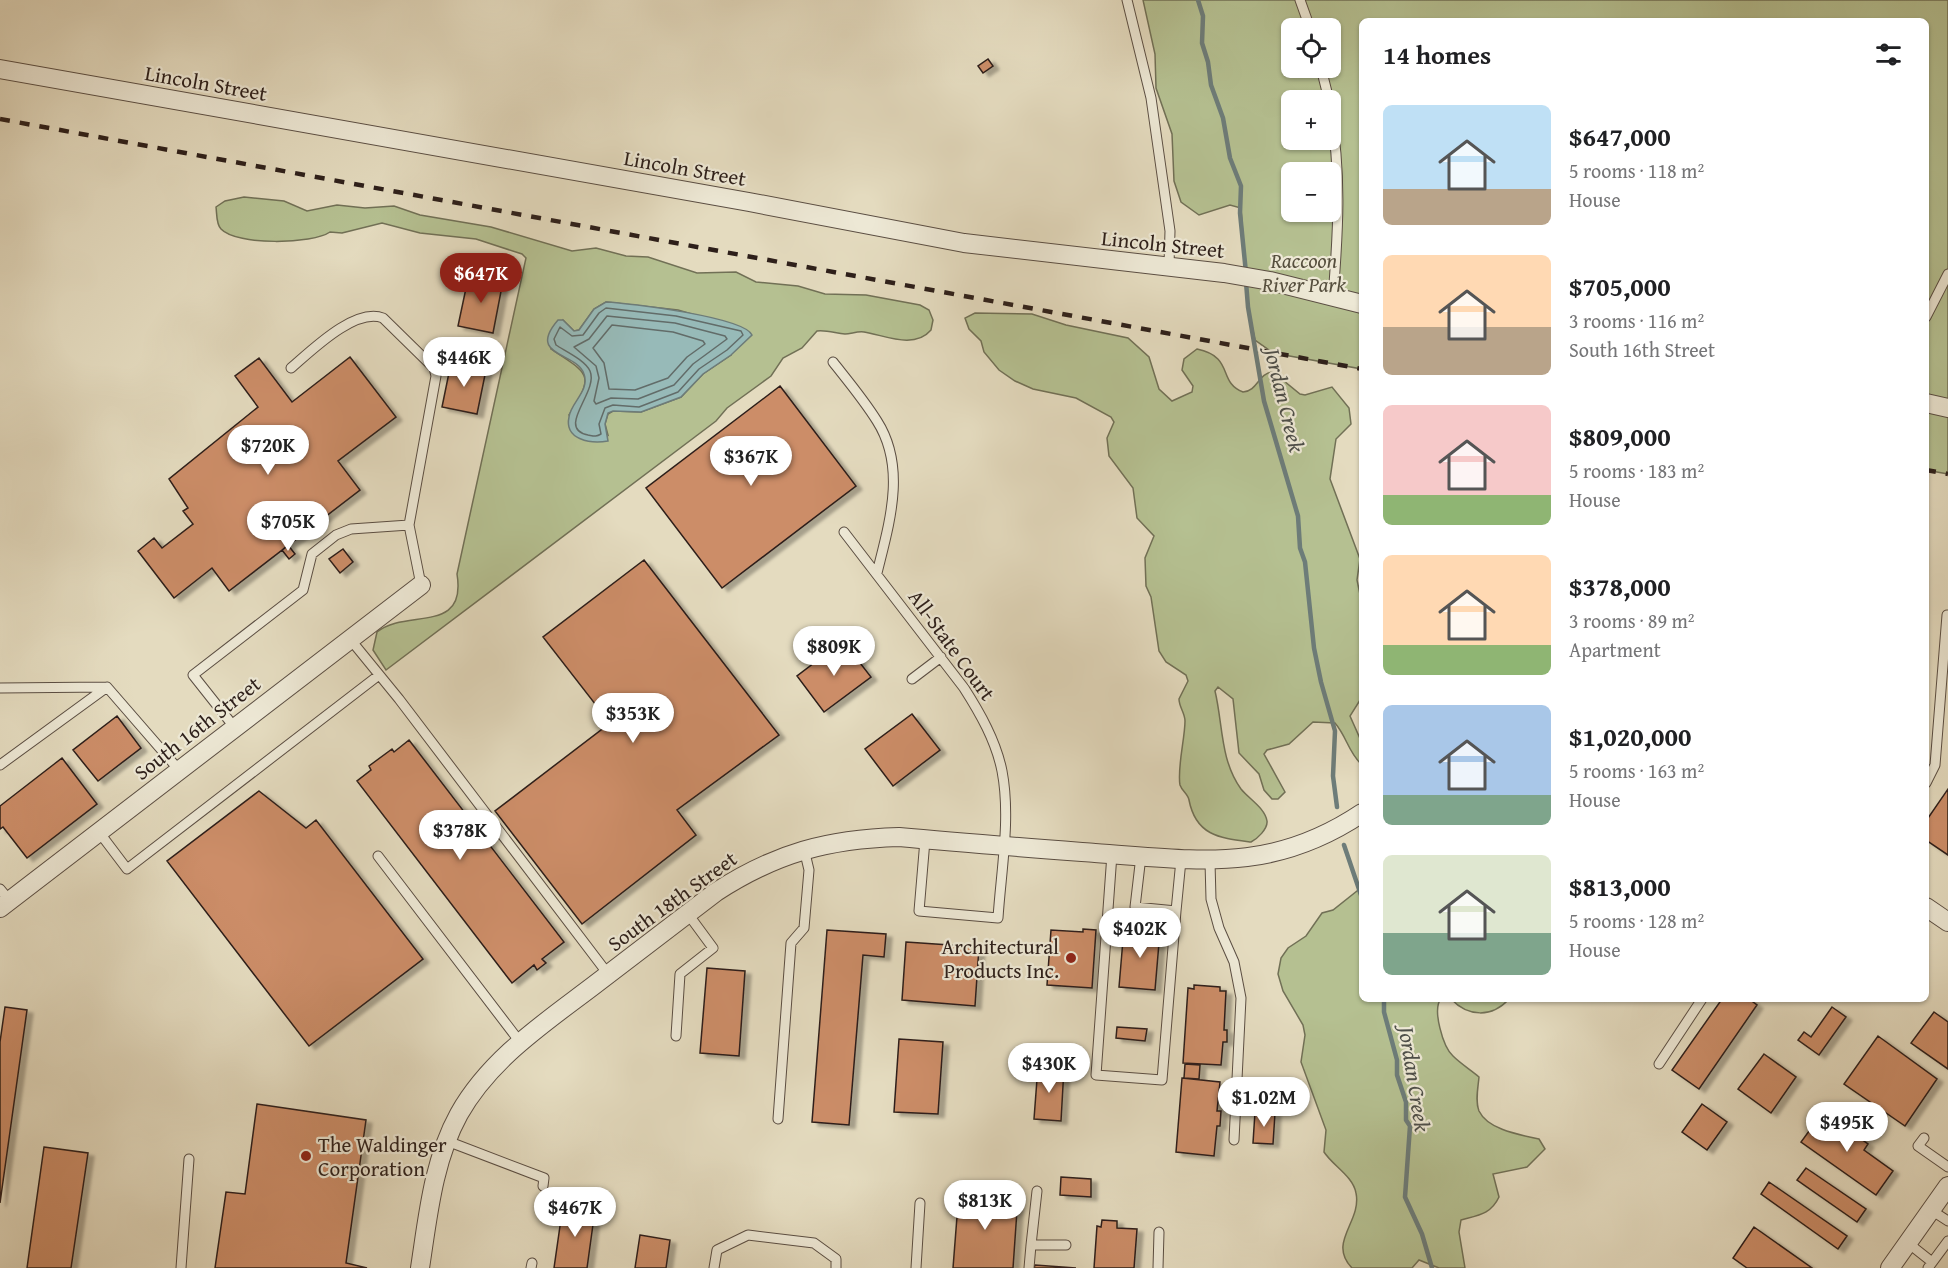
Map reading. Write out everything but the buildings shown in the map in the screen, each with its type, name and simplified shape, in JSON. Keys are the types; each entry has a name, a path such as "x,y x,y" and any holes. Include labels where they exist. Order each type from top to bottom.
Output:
{"street":[{"name":"Lincoln Street","path":"0,69 738,200 964,243 1169,265 1270,280 1359,303"},
{"path":"1929,404 1948,408"},
{"name":"South 16th Street","path":"3,899 99,832 421,585"},
{"name":"South 18th Street","path":"420,1268 433,1185 447,1141 459,1114 484,1078 520,1042 747,872 804,849 863,838 925,840 1210,862 1256,857 1304,845 1323,837 1359,815"},
{"path":"1929,909 1948,922"},
{"path":"1890,1268 1948,1186"}],"lane":[{"path":"1127,0 1151,98 1170,231 1169,265"},
{"path":"1300,0 1306,18"},
{"path":"1333,297 1339,212 1336,150"},
{"path":"1929,312 1948,274"},
{"path":"291,368 340,327 376,315 383,318 434,368 436,376 410,525 421,585"},
{"path":"833,362 879,423 895,471 890,518 877,573"},
{"path":"235,728 193,675 303,590 312,554 336,535 351,529 410,525"},
{"name":"All-State Court","path":"844,532 941,657 975,705 993,742 1002,771 1004,802 998,918 919,911 925,840"},
{"path":"1929,777 1935,765 1947,615"},
{"path":"349,639 608,974"},
{"path":"912,679 941,657"},
{"path":"99,832 127,869 379,675"},
{"path":"0,688 107,687 179,770"},
{"path":"0,765 107,687"},
{"path":"778,1119 791,943 804,928 809,870 804,849"},
{"path":"1112,854 1095,1074 1162,1080 1181,860"},
{"path":"378,856 520,1042"},
{"path":"1141,856 1135,907 1176,911"},
{"path":"1210,862 1211,899 1219,928 1234,962 1241,998 1234,1140"},
{"path":"676,1036 680,974 713,948 688,914"},
{"path":"1659,1064 1700,1002"},
{"path":"1924,1138 1918,1146 1948,1167"},
{"path":"447,1141 544,1178 543,1186"},
{"path":"181,1268 189,1159"},
{"path":"1029,1268 1038,1191"},
{"path":"916,1268 920,1203"},
{"path":"1931,1210 1948,1221"},
{"path":"1158,1268 1159,1232"},
{"path":"714,1268 717,1250 748,1235 814,1243 836,1259 836,1268"},
{"path":"1908,1243 1930,1265 1948,1241"},
{"path":"1031,1245 1066,1245"}],"green space":[{"name":"Raccoon River Park","path":"1143,0 1948,0 1948,474 1929,471 1929,18 1359,18 1359,368 1273,353 1255,340 1248,307 1241,208 1230,205 1199,215 1181,202 1174,181 1172,134 1156,88 1155,54"},
{"path":"244,197 284,201 307,211 337,205 365,208 394,206 420,215 491,227 572,251 596,248 626,256 648,257 697,273 736,272 756,282 798,286 825,294 866,295 920,305 929,310 933,320 931,330 924,336 908,340 864,332 845,334 817,331 802,348 783,358 771,376 727,408 716,421 386,670 373,650 377,632 403,621 444,613 453,605 458,593 457,574 526,258 522,254 476,239 420,233 382,223 342,233 330,232 321,236 292,241 258,241 242,238 230,235 219,227 216,207 225,201","holes":["606,302 678,310 705,318 731,355 703,374 681,397 641,412 613,411 608,414 605,424 608,435 569,415 585,382 580,370 551,349 563,320 574,331 579,330 594,309"]},
{"path":"975,313 1032,314 1066,325 1128,338 1149,357 1159,389 1172,401 1192,392 1193,386 1182,370 1184,359 1197,349 1217,358 1230,382 1243,392 1252,389 1264,375 1273,372 1300,394 1305,395 1332,387 1349,408 1351,424 1336,439 1330,479 1359,556 1357,580 1359,590 1359,702 1350,716 1359,736 1359,761 1335,723 1313,722 1289,744 1267,750 1264,754 1285,792 1278,799 1272,799 1264,790 1259,774 1239,753 1233,699 1218,687 1215,691 1229,766 1241,789 1266,816 1267,824 1264,830 1251,842 1229,839 1204,828 1197,821 1180,785 1185,721 1179,699 1188,681 1186,675 1166,662 1159,651 1151,597 1146,586 1145,558 1154,536 1137,518 1133,488 1109,456 1107,438 1114,422 1111,417 1076,398 1033,389 999,370 984,352 981,341 969,329 965,318"},
{"path":"1359,889 1359,1002 1440,1002 1438,1019 1442,1037 1449,1051 1479,1077 1477,1103 1483,1117 1506,1131 1539,1139 1545,1149 1527,1167 1493,1174 1499,1197 1496,1203 1484,1213 1461,1220 1459,1232 1465,1268 1439,1268 1419,1260 1412,1268 1352,1268 1345,1259 1344,1240 1357,1203 1356,1193 1351,1181 1324,1152 1326,1130 1301,1062 1305,1035 1303,1025 1283,991 1278,974 1281,958 1288,948 1306,936 1322,913 1333,910"},
{"path":"1454,1002 1506,1002 1495,1010 1480,1013"}],"water":[{"path":"606,302 660,308 708,317 744,328 752,335 731,355 703,374 681,397 641,412 613,411 608,413 605,424 608,441 587,441 575,435 569,425 570,412 584,386 584,374 580,367 550,348 548,341 550,332 558,320 563,320 574,331 579,330 594,309"}],"waterway":[{"name":"Jordan Creek","path":"1198,0 1203,16 1202,43 1208,62 1211,85 1223,118 1230,158 1241,186 1240,213 1246,273"},
{"name":"Jordan Creek","path":"1246,282 1264,401 1298,516 1300,548 1305,562 1314,648 1335,731 1333,776 1337,807"},
{"name":"Jordan Creek","path":"1344,845 1359,889"},
{"name":"Jordan Creek","path":"1384,1002 1384,1012 1397,1060 1397,1075 1406,1102 1406,1120 1410,1126 1405,1197 1422,1234 1432,1268"}],"railway":[{"path":"0,119 1359,368"},
{"path":"1929,471 1948,474"}],"place":[{"name":"Architectural Products Inc.","path":"1071,958"},
{"name":"The Waldinger Corporation","path":"306,1156"}]}
